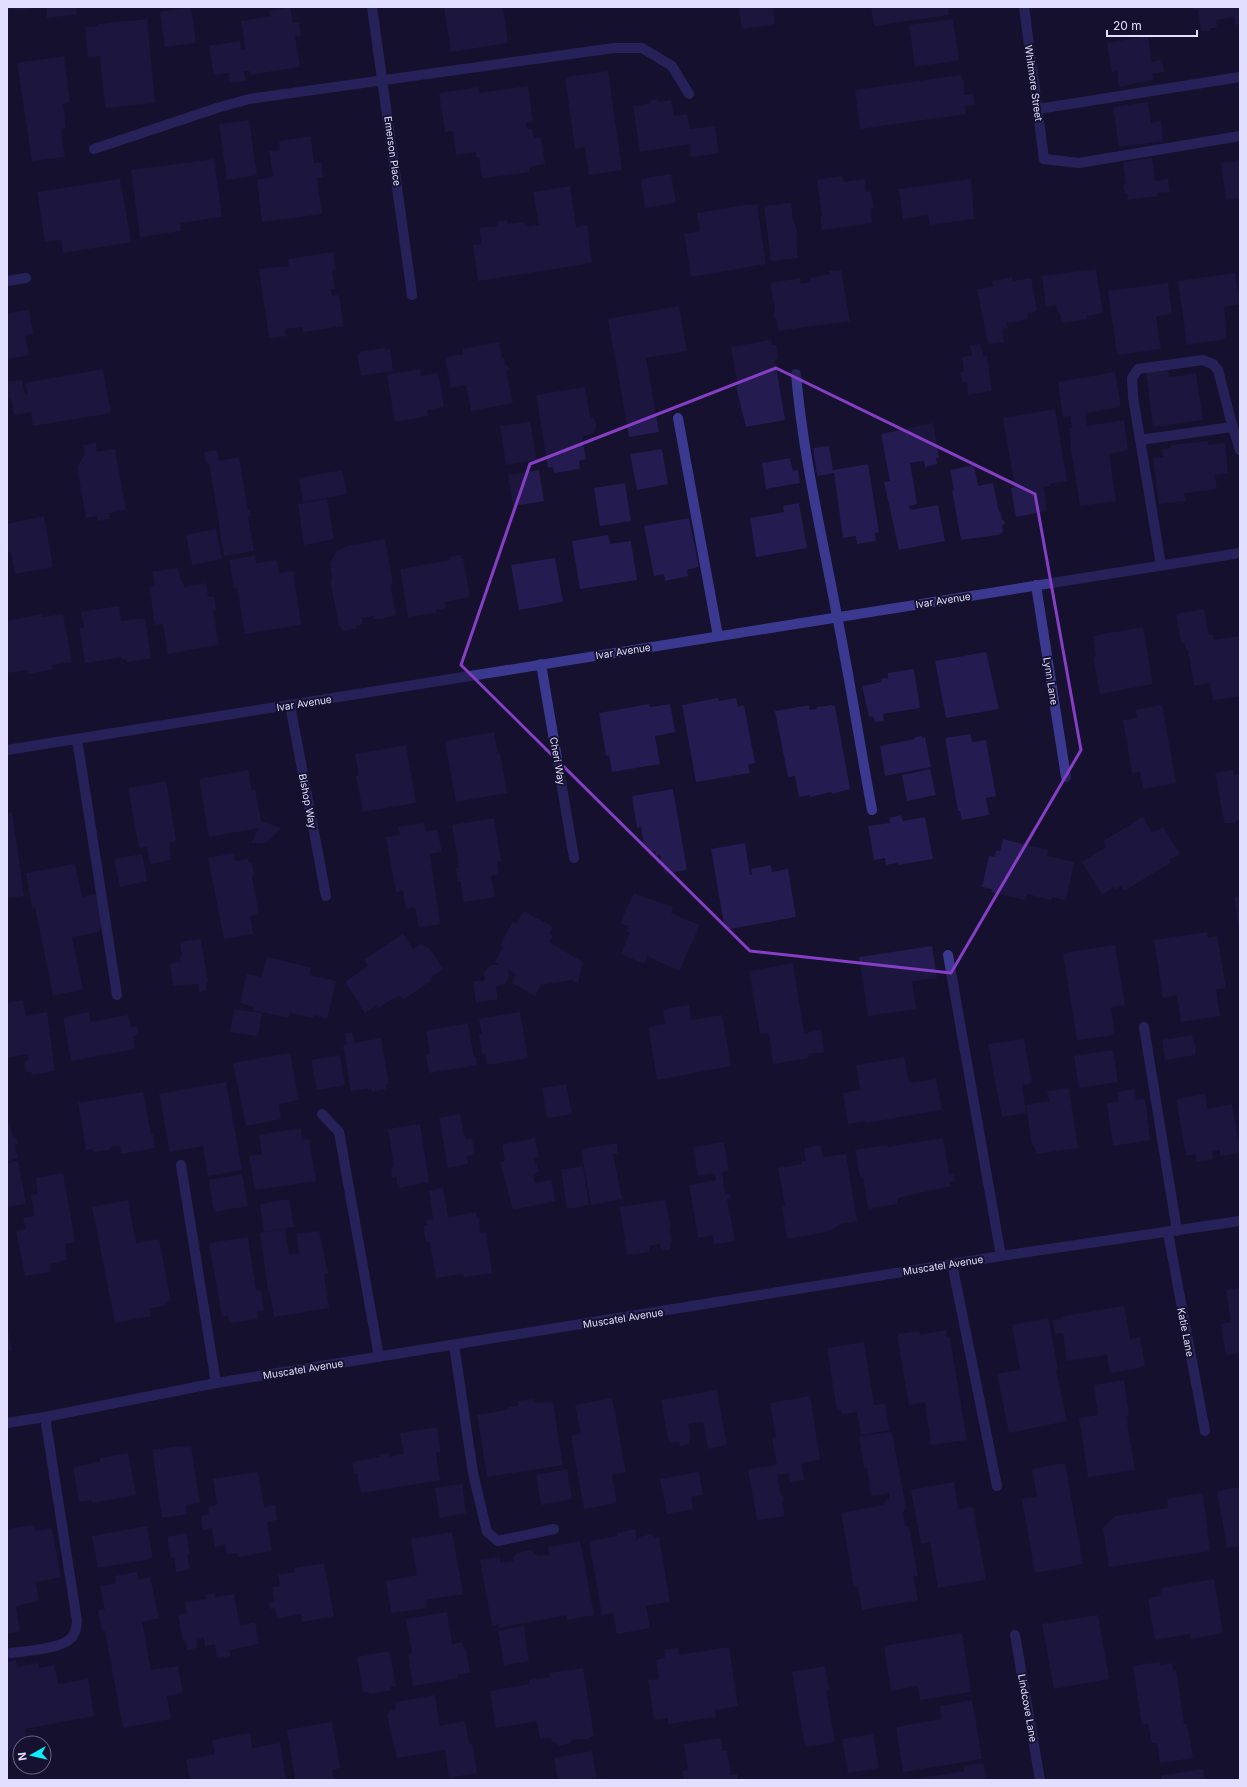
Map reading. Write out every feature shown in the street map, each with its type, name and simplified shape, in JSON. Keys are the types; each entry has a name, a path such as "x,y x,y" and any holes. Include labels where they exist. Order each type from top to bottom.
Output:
{"street":[{"name":"Emerson Place","path":"372,7 412,295"},
{"name":"Whitmore Street","path":"1024,7 1044,159 1080,163 1240,136"},
{"path":"94,149 217,108 249,100 614,48 642,48 672,66 689,94"},
{"path":"1038,109 1240,77"},
{"path":"7,281 26,278"},
{"path":"1161,565 1133,397 1132,378 1138,369 1203,360 1213,364 1218,370 1232,427 1240,450"},
{"path":"796,374 800,421 807,465 838,617 872,810"},
{"path":"678,418 718,636"},
{"path":"1140,440 1232,427"},
{"name":"Ivar Avenue","path":"7,750 290,706 541,664 1240,553"},
{"name":"Lynn Lane","path":"1036,585 1066,777"},
{"name":"Cheri Way","path":"541,664 574,858"},
{"name":"Bishop Way","path":"290,706 326,896"},
{"path":"77,739 117,995"},
{"path":"948,955 1001,1256"},
{"name":"Katie Lane","path":"1144,1027 1172,1232 1204,1431"},
{"path":"322,1114 339,1132 379,1357"},
{"path":"181,1165 216,1383"},
{"name":"Muscatel Avenue","path":"7,1423 45,1417 216,1383 1001,1256 1240,1221"},
{"path":"952,1264 997,1486"},
{"path":"454,1345 473,1473 487,1532 498,1541 554,1529"},
{"path":"11,1653 59,1645 70,1640 76,1632 77,1621 45,1417"},
{"name":"Lindcove Lane","path":"1015,1635 1040,1780"}],"highlighted area":[{"path":"776,368 1035,494 1081,750 951,973 750,951 461,665 530,464"}],"building":[{"path":"7,7 37,8 15,11 15,9 7,10"},
{"path":"46,7 76,7 77,14 47,18"},
{"path":"191,7 196,43 165,47 160,12"},
{"path":"290,7 293,23 299,22 301,36 295,37 300,67 250,75 249,71 244,71 246,81 230,83 229,73 214,75 209,46 240,41 241,50 246,49 241,21 270,16 269,11"},
{"path":"444,7 503,7 508,43 451,52"},
{"path":"739,7 773,7 775,24 742,29"},
{"path":"871,7 948,7 949,15 874,26"},
{"path":"1193,7 1240,7 1240,24 1235,25 1234,17 1216,20 1217,27 1210,29 1211,31 1201,31 1198,9 1193,10"},
{"path":"147,19 155,103 105,108 100,56 88,57 85,27 98,26 98,24"},
{"path":"953,19 959,60 915,67 909,25"},
{"path":"1148,36 1152,62 1162,60 1164,72 1152,74 1154,79 1119,87 1117,71 1112,72 1107,43"},
{"path":"64,56 70,102 63,103 66,128 61,129 65,157 32,161 17,63"},
{"path":"608,71 622,170 589,175 585,147 575,149 565,77"},
{"path":"961,75 964,82 964,95 973,94 975,105 965,106 966,114 860,129 855,90"},
{"path":"528,86 533,122 526,123 527,129 532,129 534,138 541,137 545,164 529,167 530,172 482,178 479,157 476,157 476,152 456,155 453,131 445,132 439,93 478,87 479,93"},
{"path":"658,99 658,102 671,100 674,116 687,114 690,129 715,126 719,153 691,157 690,144 640,152 633,106 651,103 651,100"},
{"path":"1148,102 1151,123 1161,121 1163,141 1119,147 1113,107"},
{"path":"249,120 257,175 227,180 219,124"},
{"path":"311,136 314,163 321,162 323,177 317,178 322,214 262,222 257,180 273,177 269,151 280,150 279,141"},
{"path":"1152,158 1155,181 1168,179 1170,192 1157,193 1157,196 1128,200 1127,193 1125,194 1123,185 1126,184 1123,162"},
{"path":"214,159 222,217 180,223 181,231 140,237 131,170"},
{"path":"1240,161 1240,198 1226,200 1221,163"},
{"path":"671,174 676,203 645,208 641,179"},
{"path":"842,176 844,182 865,179 866,192 871,191 874,208 870,209 872,223 822,230 820,217 822,216 817,180"},
{"path":"120,179 131,242 63,253 61,240 45,242 37,192"},
{"path":"971,179 974,219 930,225 928,215 903,219 899,189"},
{"path":"570,186 576,227 587,225 592,263 478,281 473,245 482,244 479,228 497,226 497,222 507,220 508,224 524,222 525,227 539,225 533,192"},
{"path":"791,203 793,220 797,230 796,240 798,258 771,261 764,206"},
{"path":"757,204 766,264 691,277 684,234 700,231 697,213"},
{"path":"333,252 336,269 332,270 335,289 331,289 332,296 339,295 344,326 303,332 302,327 285,329 286,336 269,338 259,269 289,266 288,259"},
{"path":"1096,269 1103,313 1086,316 1087,319 1062,323 1060,313 1058,313 1056,305 1046,307 1042,276"},
{"path":"841,270 850,321 778,331 777,321 773,315 775,309 770,283 800,278 801,284 811,282 810,278 830,274 829,271"},
{"path":"1235,273 1240,304 1224,307 1227,339 1187,345 1178,281"},
{"path":"1012,277 1013,281 1031,278 1037,311 1027,313 1028,319 1007,323 1008,328 1002,329 1004,342 988,344 977,289 993,287 992,281"},
{"path":"1168,283 1172,314 1156,316 1161,349 1117,355 1108,291"},
{"path":"679,306 687,351 646,358 659,432 629,437 608,319"},
{"path":"29,310 33,334 25,335 29,355 7,359 7,313"},
{"path":"771,340 772,345 776,345 778,359 775,360 785,420 746,427 736,387 738,386 731,347"},
{"path":"499,342 502,358 504,358 505,365 508,365 509,370 506,371 513,403 471,411 466,385 451,388 445,357 463,354 462,349"},
{"path":"981,344 983,356 987,355 992,391 968,395 967,382 962,383 960,372 964,372 962,357 972,355 970,345"},
{"path":"385,348 386,350 390,349 393,371 361,376 357,355 360,355 359,352"},
{"path":"1168,368 1169,377 1196,373 1203,420 1153,427 1146,371"},
{"path":"103,369 111,413 33,426 31,412 14,415 11,397 7,398 7,382 22,380 25,395 28,395 25,383"},
{"path":"420,369 421,376 438,373 444,407 427,410 428,416 395,422 387,375"},
{"path":"1115,372 1121,407 1085,413 1087,426 1124,420 1128,450 1109,454 1116,501 1080,506 1070,444 1069,428 1072,428 1070,416 1063,417 1058,382"},
{"path":"585,387 590,416 595,420 596,427 593,434 582,436 586,459 579,461 580,469 554,473 553,467 548,468 536,395"},
{"path":"1055,409 1067,481 1050,484 1050,486 1044,487 1047,511 1016,517 1011,488 1015,487 1003,418"},
{"path":"530,422 537,460 506,465 500,426"},
{"path":"933,423 939,458 936,458 937,464 925,467 924,461 910,463 917,504 909,506 910,510 938,505 945,541 899,550 884,482 890,481 881,434"},
{"path":"1208,441 1208,445 1225,443 1228,473 1215,475 1217,489 1184,493 1186,501 1159,504 1153,458 1163,457 1162,449 1171,448 1171,445"},
{"path":"96,443 97,452 115,449 126,510 109,513 110,519 97,521 97,516 86,518 77,467 85,454 83,445"},
{"path":"829,446 833,470 868,464 879,532 875,533 876,541 857,544 856,536 843,538 834,473 817,476 813,448"},
{"path":"662,449 668,484 637,490 630,454"},
{"path":"217,450 219,461 239,457 248,510 250,510 251,516 248,517 254,551 224,556 209,463 206,463 204,452"},
{"path":"790,458 793,471 798,470 800,483 766,489 762,463"},
{"path":"974,465 978,486 993,483 999,512 1000,511 1002,520 1004,520 1005,524 1002,525 1003,532 998,535 961,540 950,470"},
{"path":"342,470 347,494 303,502 299,478"},
{"path":"539,470 544,501 513,506 508,475"},
{"path":"625,483 631,521 600,526 594,488"},
{"path":"327,499 334,539 304,545 298,504"},
{"path":"799,503 807,548 756,557 750,518 784,512 783,506"},
{"path":"44,516 53,567 15,574 11,552 7,553 7,524"},
{"path":"689,518 699,567 687,570 688,576 665,581 664,574 654,576 644,526"},
{"path":"216,529 222,559 192,565 186,535"},
{"path":"608,535 610,544 631,541 637,580 580,589 572,541"},
{"path":"385,539 393,584 390,585 396,615 381,619 374,619 374,616 362,618 362,624 356,625 357,628 342,631 341,627 339,627 330,579 332,579 330,563 337,551 347,546"},
{"path":"255,555 256,563 277,560 279,573 293,571 301,625 245,634 237,588 234,589 229,560"},
{"path":"461,555 461,559 463,558 470,597 445,602 446,608 436,610 436,613 408,617 400,569 451,560 450,557"},
{"path":"555,558 563,602 519,610 511,565"},
{"path":"178,568 184,587 206,583 208,596 214,597 216,610 213,611 219,645 168,654 163,624 155,625 149,587 155,586 152,572"},
{"path":"119,606 121,621 145,618 151,658 127,662 126,659 122,659 122,657 85,663 79,628 84,628 81,612"},
{"path":"1204,609 1209,635 1213,635 1214,640 1240,636 1240,696 1213,700 1210,683 1194,686 1188,650 1186,650 1185,643 1181,643 1176,614"},
{"path":"42,614 43,617 63,614 72,662 52,665 53,669 28,674 27,670 7,673 7,621"},
{"path":"1143,627 1153,684 1100,694 1093,657 1096,656 1093,636"},
{"path":"986,652 999,709 946,718 935,661"},
{"path":"914,669 920,708 883,714 884,721 875,722 873,716 869,717 862,686 882,682 881,679 888,678 888,673"},
{"path":"718,698 719,701 736,698 738,707 744,705 755,763 748,765 750,773 696,782 682,705"},
{"path":"649,704 650,707 670,704 675,732 655,736 660,764 612,772 609,755 606,756 599,713"},
{"path":"809,705 810,710 817,709 817,707 835,706 850,789 832,794 831,792 810,797 810,795 799,797 795,776 788,777 775,711"},
{"path":"1162,705 1176,783 1143,789 1140,772 1132,773 1123,720 1137,718 1135,710"},
{"path":"494,732 498,754 500,753 507,793 456,802 445,741"},
{"path":"971,734 972,742 986,740 996,796 986,798 989,815 962,820 960,811 958,811 945,738"},
{"path":"922,736 922,738 925,737 931,767 885,776 880,746 915,739 915,737"},
{"path":"406,745 416,803 363,812 356,776 359,775 355,754"},
{"path":"930,769 936,795 907,801 902,775"},
{"path":"248,770 252,790 255,790 261,821 281,828 266,843 251,843 259,828 209,837 199,779"},
{"path":"1233,770 1234,775 1240,774 1240,820 1235,821 1235,823 1225,823 1215,773"},
{"path":"166,781 176,841 169,843 171,860 150,864 147,847 139,848 128,788"},
{"path":"673,789 687,870 664,874 660,855 656,856 655,851 645,852 641,827 637,828 632,796"},
{"path":"12,812 24,896 7,898 7,813"},
{"path":"901,815 903,821 925,817 933,859 898,865 897,863 886,865 885,858 874,860 868,826 890,823 889,818"},
{"path":"1143,817 1152,833 1163,827 1180,854 1169,860 1170,863 1124,891 1121,886 1115,890 1114,887 1102,895 1082,862 1106,847 1103,841"},
{"path":"494,818 501,861 497,861 499,875 491,876 495,897 464,902 460,881 458,882 456,868 459,867 452,825"},
{"path":"424,823 425,832 437,830 442,852 430,854 440,924 419,928 415,907 406,909 403,891 396,892 386,837 400,835 398,827"},
{"path":"1003,839 1048,850 1047,856 1074,862 1066,900 1052,897 1051,900 1027,894 1026,900 991,892 992,889 982,887 989,856 995,857 996,850 1000,851"},
{"path":"745,843 750,875 752,875 751,869 771,865 772,872 788,869 796,917 725,930 711,849"},
{"path":"234,853 235,861 248,859 249,862 252,863 254,874 252,877 259,915 250,916 253,934 224,939 208,858"},
{"path":"142,854 147,881 120,887 114,859"},
{"path":"75,864 82,897 96,894 102,925 99,932 72,937 83,989 53,996 35,907 32,908 26,873"},
{"path":"634,893 673,907 671,913 700,925 679,971 647,956 644,964 621,954 630,933 626,931 629,926 620,923"},
{"path":"1240,896 1240,929 1239,929 1234,897"},
{"path":"524,911 553,927 549,934 553,936 549,942 583,962 578,984 572,980 541,985 535,996 512,983 516,974 503,967 508,970 509,975 506,983 496,987 498,999 476,1003 473,982 485,980 484,973 488,967 492,965 500,965 495,962 503,947 500,945 513,922 516,924"},
{"path":"1207,932 1208,938 1217,936 1226,988 1216,989 1220,1016 1181,1022 1177,995 1163,998 1154,940"},
{"path":"403,934 413,949 421,944 430,949 443,969 431,978 432,980 403,1000 399,995 378,1008 377,1005 365,1013 345,982 368,966 364,960"},
{"path":"201,939 208,982 206,983 207,990 199,992 198,984 173,986 170,964 181,962 180,956 182,955 180,942"},
{"path":"1115,945 1125,1005 1111,1007 1115,1035 1077,1040 1063,953"},
{"path":"932,946 937,978 912,981 916,1009 868,1016 859,957"},
{"path":"267,957 311,968 309,975 336,981 327,1019 314,1015 313,1018 290,1013 288,1018 253,1010 254,1007 240,1003 247,974 261,977"},
{"path":"793,963 804,1033 821,1030 824,1052 808,1054 809,1058 773,1064 769,1033 760,1034 749,971"},
{"path":"23,1000 26,1016 47,1012 55,1071 32,1075 31,1072 26,1072 24,1061 29,1060 27,1054 7,1058 7,1003"},
{"path":"689,1005 691,1020 722,1015 731,1066 657,1080 648,1027 665,1024 663,1009"},
{"path":"234,1009 262,1013 258,1036 230,1032"},
{"path":"89,1012 91,1022 128,1015 131,1027 137,1026 139,1035 133,1036 135,1049 71,1061 63,1017"},
{"path":"520,1012 528,1058 487,1065 485,1053 482,1054 479,1035 482,1034 479,1019"},
{"path":"468,1023 474,1057 476,1057 477,1065 429,1073 426,1055 430,1054 426,1031"},
{"path":"352,1032 355,1043 381,1038 389,1084 385,1085 386,1089 372,1092 371,1088 351,1091 343,1045 347,1044 345,1033"},
{"path":"1192,1035 1194,1045 1196,1045 1195,1055 1165,1060 1162,1040"},
{"path":"1024,1039 1032,1083 1022,1085 1026,1113 1002,1117 988,1044"},
{"path":"1113,1050 1118,1082 1079,1088 1074,1056"},
{"path":"290,1053 299,1100 279,1104 281,1119 246,1126 233,1063"},
{"path":"340,1055 345,1085 317,1090 311,1060"},
{"path":"904,1057 909,1083 936,1079 942,1110 866,1123 865,1121 848,1124 843,1093 860,1090 856,1065"},
{"path":"226,1082 242,1170 208,1176 203,1146 170,1152 159,1094"},
{"path":"566,1084 572,1114 547,1118 542,1088"},
{"path":"1069,1088 1078,1148 1036,1154 1034,1145 1032,1145 1026,1105 1049,1101 1047,1091"},
{"path":"1134,1089 1136,1100 1145,1099 1150,1140 1113,1146 1107,1103 1119,1102 1117,1092"},
{"path":"143,1092 155,1148 121,1154 120,1146 113,1147 113,1145 110,1150 95,1152 91,1149 86,1150 78,1103"},
{"path":"1205,1094 1207,1109 1232,1104 1240,1153 1220,1156 1220,1150 1212,1152 1213,1159 1197,1162 1195,1154 1186,1156 1176,1099"},
{"path":"460,1114 464,1135 466,1139 472,1138 475,1155 467,1156 468,1164 448,1168 439,1118"},
{"path":"10,1123 13,1139 17,1138 18,1144 15,1145 18,1158 8,1161 7,1124"},
{"path":"420,1124 429,1182 398,1188 396,1177 392,1178 391,1168 394,1167 388,1129"},
{"path":"301,1128 302,1140 309,1139 316,1181 255,1190 249,1156 262,1154 259,1135"},
{"path":"535,1138 539,1157 533,1158 539,1171 533,1175 535,1183 551,1180 555,1201 513,1210 500,1162 505,1161 502,1145"},
{"path":"943,1138 949,1174 954,1173 955,1181 950,1182 951,1186 897,1198 898,1204 868,1209 863,1178 860,1178 855,1150 887,1145 888,1147"},
{"path":"724,1142 729,1171 722,1172 725,1194 730,1194 731,1199 727,1199 735,1241 714,1244 713,1235 698,1238 689,1185 716,1180 715,1173 698,1176 693,1147"},
{"path":"617,1144 618,1153 613,1154 622,1199 591,1205 581,1149"},
{"path":"821,1145 823,1157 846,1154 857,1221 841,1224 833,1229 821,1233 787,1239 782,1207 785,1206 778,1168 802,1164 802,1161 806,1161 804,1148"},
{"path":"18,1161 26,1204 7,1207 7,1163"},
{"path":"583,1166 589,1205 567,1209 561,1170"},
{"path":"63,1173 75,1242 65,1244 67,1260 50,1264 51,1272 25,1276 16,1231 26,1229 23,1218 34,1216 31,1195 38,1194 36,1178"},
{"path":"242,1174 248,1206 214,1212 209,1180"},
{"path":"443,1188 448,1217 476,1212 477,1219 479,1218 480,1233 486,1232 492,1273 464,1277 463,1274 436,1278 430,1242 426,1242 423,1225 427,1225 427,1220 433,1219 429,1191"},
{"path":"289,1199 294,1227 264,1232 260,1204"},
{"path":"128,1200 136,1243 159,1239 171,1301 165,1302 166,1305 149,1309 151,1316 115,1323 92,1207"},
{"path":"665,1200 671,1227 669,1227 672,1243 670,1243 670,1250 661,1251 660,1244 649,1246 650,1252 627,1255 620,1207"},
{"path":"285,1229 289,1254 299,1253 296,1234 319,1231 328,1273 324,1274 329,1308 274,1317 270,1292 268,1292 260,1233"},
{"path":"248,1237 256,1291 261,1290 264,1311 257,1312 258,1319 229,1323 228,1316 222,1317 209,1243"},
{"path":"1240,1288 1240,1353 1226,1355 1221,1324 1231,1322 1226,1290"},
{"path":"1124,1306 1130,1339 1140,1337 1145,1367 1110,1373 1107,1355 1067,1361 1063,1333 1055,1334 1053,1320 1061,1319 1060,1317"},
{"path":"1048,1318 1058,1369 1056,1369 1067,1421 1009,1433 997,1374 1020,1370 1012,1325"},
{"path":"7,1326 12,1350 7,1351"},
{"path":"946,1330 947,1337 950,1337 967,1440 931,1445 925,1402 909,1405 897,1334 919,1331 920,1335"},
{"path":"864,1342 874,1405 885,1403 889,1430 861,1435 857,1412 841,1414 841,1410 837,1411 827,1348"},
{"path":"1124,1380 1129,1415 1126,1416 1135,1470 1088,1477 1079,1418 1098,1415 1094,1385"},
{"path":"717,1390 727,1445 708,1449 703,1422 688,1424 691,1439 689,1439 689,1444 680,1446 679,1442 669,1443 661,1400"},
{"path":"810,1396 820,1460 801,1463 804,1480 790,1482 789,1473 777,1475 781,1496 783,1495 784,1501 782,1501 785,1516 757,1520 748,1469 777,1465 772,1438 776,1437 770,1403"},
{"path":"612,1398 626,1472 612,1475 617,1503 584,1509 571,1436 581,1434 575,1405"},
{"path":"533,1399 534,1403 553,1402 563,1465 487,1477 477,1415 505,1410 510,1407 518,1406 518,1401"},
{"path":"437,1427 441,1452 436,1453 440,1480 361,1493 357,1473 354,1474 352,1462 379,1457 380,1454 388,1453 390,1457 404,1454 400,1433"},
{"path":"892,1432 906,1508 903,1512 905,1525 909,1527 918,1576 913,1576 918,1600 862,1610 858,1587 854,1587 841,1513 883,1505 886,1500 890,1499 889,1493 871,1496 867,1467 864,1468 859,1436"},
{"path":"191,1446 200,1503 186,1505 187,1514 162,1518 152,1450"},
{"path":"128,1453 136,1495 92,1503 92,1500 79,1502 73,1467 100,1462 100,1458"},
{"path":"1065,1463 1083,1564 1035,1573 1022,1499 1037,1497 1032,1469"},
{"path":"567,1469 572,1499 541,1505 536,1475"},
{"path":"258,1472 264,1507 275,1505 277,1520 267,1522 272,1551 238,1557 237,1553 227,1554 225,1545 215,1547 212,1528 203,1530 201,1516 209,1514 208,1507 217,1505 213,1479"},
{"path":"699,1472 703,1495 691,1497 693,1509 667,1514 660,1479"},
{"path":"954,1482 958,1509 973,1507 986,1580 938,1588 930,1542 921,1544 911,1490"},
{"path":"462,1484 466,1513 440,1518 435,1488"},
{"path":"1240,1487 1240,1546 1227,1548 1217,1491"},
{"path":"1203,1493 1210,1551 1109,1567 1103,1528 1115,1516 1168,1508 1167,1499"},
{"path":"34,1525 36,1531 52,1528 61,1577 36,1582 39,1601 16,1606 20,1631 7,1634 7,1529"},
{"path":"147,1526 153,1559 98,1568 92,1536"},
{"path":"635,1529 637,1541 640,1537 651,1534 655,1538 659,1536 670,1602 646,1606 650,1628 617,1634 613,1613 602,1615 589,1541 618,1536 618,1533"},
{"path":"452,1532 463,1594 426,1600 427,1608 391,1613 386,1581 417,1575 411,1539"},
{"path":"186,1533 190,1554 187,1555 190,1569 176,1572 174,1557 171,1557 167,1537"},
{"path":"580,1541 594,1615 567,1620 567,1615 499,1628 499,1624 492,1626 480,1560 499,1557 501,1563 514,1561 513,1558 516,1553 531,1550 538,1556 549,1555 548,1547"},
{"path":"324,1563 334,1616 302,1622 301,1614 277,1619 275,1608 270,1609 269,1602 274,1601 272,1587 280,1586 278,1575 295,1572 295,1568"},
{"path":"137,1572 139,1580 150,1577 159,1618 142,1622 151,1670 178,1666 183,1693 167,1696 171,1719 123,1728 105,1631 102,1631 98,1610 105,1610 100,1586 116,1583 115,1576"},
{"path":"1214,1579 1223,1633 1191,1639 1190,1634 1155,1640 1148,1598 1163,1595 1162,1588"},
{"path":"215,1593 215,1597 234,1594 240,1626 255,1622 259,1644 229,1650 231,1656 217,1658 215,1644 205,1646 204,1637 196,1638 197,1648 187,1650 186,1640 183,1641 178,1615 187,1613 185,1602 206,1599 205,1595"},
{"path":"447,1612 452,1644 462,1642 464,1649 466,1649 470,1673 458,1675 458,1678 413,1686 408,1654 412,1653 406,1619"},
{"path":"1098,1615 1109,1679 1054,1689 1042,1624"},
{"path":"524,1626 529,1661 504,1665 498,1631"},
{"path":"962,1633 971,1692 920,1700 918,1686 891,1691 884,1646"},
{"path":"729,1647 738,1706 715,1710 716,1717 668,1724 668,1718 654,1720 648,1680 659,1679 656,1660 665,1658 664,1650 678,1648 679,1655"},
{"path":"389,1651 396,1686 390,1687 391,1690 369,1694 368,1692 363,1692 357,1657"},
{"path":"16,1660 17,1667 38,1663 39,1668 54,1665 58,1684 88,1679 94,1716 25,1729 26,1735 12,1735 12,1750 7,1751 7,1662"},
{"path":"1160,1662 1161,1665 1172,1663 1174,1671 1176,1670 1184,1724 1187,1724 1193,1758 1160,1763 1157,1743 1152,1743 1148,1724 1142,1725 1133,1666"},
{"path":"825,1666 829,1690 826,1690 835,1742 805,1747 792,1672"},
{"path":"583,1668 594,1736 589,1737 589,1739 572,1740 571,1743 559,1746 556,1743 553,1744 551,1738 540,1739 537,1721 496,1728 490,1691 530,1684 529,1680 550,1677 549,1673"},
{"path":"435,1695 440,1726 465,1721 469,1744 472,1744 477,1773 449,1778 445,1750 397,1758 387,1713 389,1713 389,1710 396,1709 395,1702"},
{"path":"972,1700 982,1759 903,1772 896,1727 942,1719 940,1706"},
{"path":"332,1722 340,1768 332,1770 334,1780 295,1780 287,1730"},
{"path":"250,1733 252,1748 280,1743 286,1780 190,1780 186,1760 215,1754 212,1740"},
{"path":"873,1734 879,1768 848,1773 842,1739"},
{"path":"721,1738 723,1751 727,1751 731,1775 737,1774 738,1780 684,1780 682,1771 688,1770 684,1744"},
{"path":"592,1751 597,1779 602,1778 602,1780 558,1780 554,1758"},
{"path":"983,1763 988,1780 908,1780 964,1771 963,1766"},
{"path":"1203,1769 1205,1780 1161,1780 1161,1776"}]}
